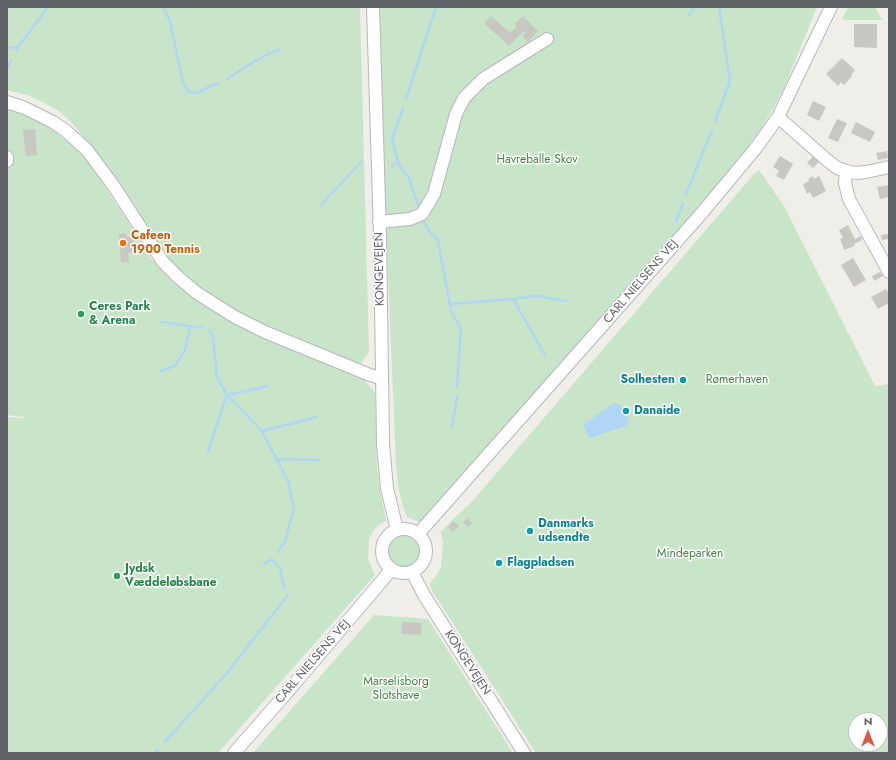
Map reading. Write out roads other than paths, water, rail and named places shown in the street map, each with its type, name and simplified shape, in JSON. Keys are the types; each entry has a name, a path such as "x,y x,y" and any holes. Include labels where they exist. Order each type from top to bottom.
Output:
{"street":[{"name":"KONGEVEJEN","path":"373,7 384,465 387,488 397,530"},
{"name":"CARL NIELSENS VEJ","path":"418,534 700,214 756,148 778,117 831,7"},
{"path":"379,222 410,218 422,214 434,194 456,114 464,98 483,79 547,39"},
{"path":"7,102 25,108 53,122 65,130 87,150 113,185 163,262 197,293 235,317 265,332 370,375 382,378"},
{"path":"778,117 837,168 846,171 861,172 889,167"},
{"path":"846,171 845,183 849,199 889,272"},
{"path":"408,529 418,534 425,545 426,554 421,565 412,572 405,574 391,570 383,560 381,548 386,537 397,530 408,529"},
{"name":"CARL NIELSENS VEJ","path":"234,753 391,570"},
{"name":"KONGEVEJEN","path":"412,572 424,595 524,753"}],"water":[{"path":"614,403 621,405 629,421 626,426 589,438 583,425"}],"waterway":[{"path":"16,50 48,7"},
{"path":"163,7 170,21 183,83 188,91 196,93 218,83"},
{"path":"406,99 436,7"},
{"path":"689,15 694,7"},
{"path":"715,122 730,81 719,7"},
{"path":"7,48 17,47"},
{"path":"227,79 272,52 280,50"},
{"path":"7,68 11,60"},
{"path":"403,108 392,139 399,165 409,178 418,205"},
{"path":"686,194 712,130"},
{"path":"320,206 361,162"},
{"path":"392,166 398,162"},
{"path":"676,221 683,203"},
{"path":"424,221 428,230 438,240 451,311 461,329 457,386"},
{"path":"513,299 537,296 566,301"},
{"path":"450,304 513,299 545,355"},
{"path":"162,322 202,328"},
{"path":"160,371 175,366 185,350 190,326"},
{"path":"209,330 213,337 217,377 227,395 262,431 289,483 294,507 285,542 278,551"},
{"path":"208,451 227,395 268,386"},
{"path":"452,427 457,396"},
{"path":"262,431 317,417"},
{"path":"276,459 319,460"},
{"path":"272,559 280,568 284,589"},
{"path":"264,564 272,559"},
{"path":"165,742 227,673 288,595"},
{"path":"155,753 158,750"}],"place":[{"name":"Cafeen 1900 Tennis","path":"123,243"},
{"name":"Ceres Park & Arena","path":"81,314"},
{"name":"Solhesten","path":"683,380"},
{"name":"Danaide","path":"626,411"},
{"name":"Danmarks udsendte","path":"530,531"},
{"name":"Flagpladsen","path":"499,563"},
{"name":"Jydsk Væddeløbsbane","path":"117,576"}],"park label":[{"name":"Havreballe Skov","path":"537,160"},
{"name":"Rømerhaven","path":"737,380"},
{"name":"Mindeparken","path":"690,554"},
{"name":"Marselisborg Slotshave","path":"396,689"}]}
